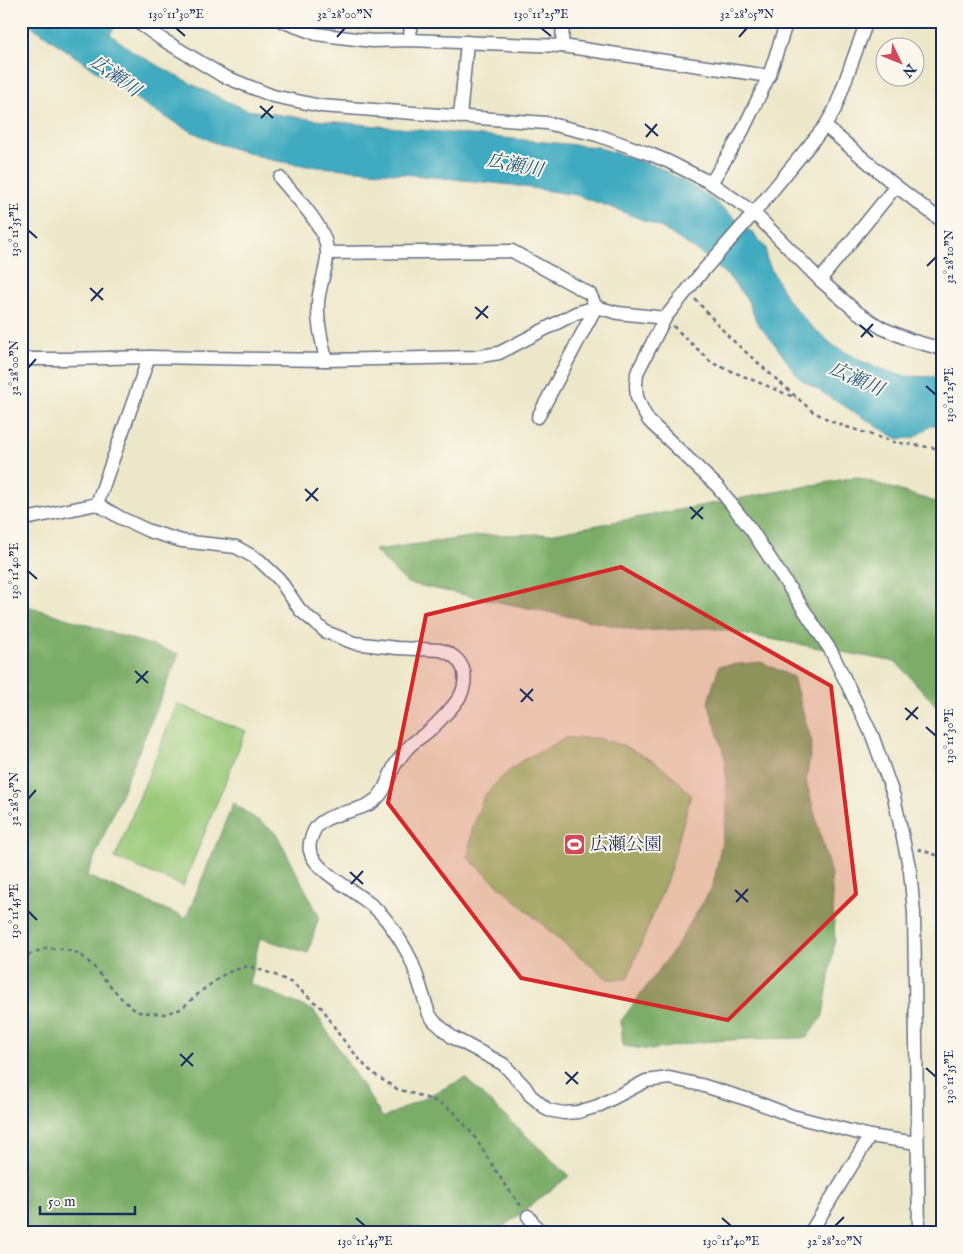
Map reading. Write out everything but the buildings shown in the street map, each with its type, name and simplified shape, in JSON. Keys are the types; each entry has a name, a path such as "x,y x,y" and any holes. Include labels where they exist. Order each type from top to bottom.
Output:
{"street":[{"path":"136,21 160,38 223,76 273,96 321,106 546,123 597,135 667,161 711,183 752,216 856,312 882,328 910,340 942,348"},
{"path":"281,21 316,34 372,41 410,40 562,46 769,76"},
{"path":"410,40 411,21"},
{"path":"562,46 563,21"},
{"path":"711,183 741,134 769,76 787,21"},
{"path":"867,21 835,109 825,126 752,216 702,272 665,318 637,373 636,386 637,397 642,411 718,487 752,531 831,652 872,735 894,797 910,871 914,913 920,1233"},
{"path":"460,117 467,42"},
{"path":"825,126 896,186 942,221"},
{"path":"280,178 315,221 325,239 328,253 318,302 319,327 326,360"},
{"path":"820,280 896,186"},
{"path":"328,253 512,251 590,294 596,307"},
{"path":"21,359 149,357 326,360 475,357 499,353 576,313 596,307 618,313 665,318"},
{"path":"538,417 596,307"},
{"path":"97,504 149,357"},
{"path":"21,520 97,504 149,531 182,542 236,547 259,560 279,579 300,610 326,632 354,643 440,650 452,655 457,660 463,667 464,676 464,688 459,700 432,728 408,748 395,765 386,788 377,799 370,804 349,812 324,819 317,825 309,844 310,852 320,866 364,899 385,919 410,959 429,1014 434,1021 452,1037 503,1064 530,1095 548,1110 564,1113 578,1112 598,1106 646,1081 669,1078 701,1085 756,1102 792,1116 870,1136 917,1143"},
{"path":"810,1233 870,1136"},
{"path":"528,1216 541,1233"}],"path":[{"path":"694,297 730,338 812,411 835,424 893,442 942,449"},
{"path":"665,318 712,362 800,399"},
{"path":"905,844 942,857"},
{"path":"21,958 45,948 63,949 80,954 94,967 122,1000 137,1012 164,1014 181,1009 226,973 248,966 273,974 292,983 323,1009 340,1036 366,1067 397,1089 440,1102 454,1112 474,1136 505,1185 528,1216"}],"highlighted area":[{"path":"621,567 831,686 856,894 728,1020 521,978 388,803 426,615"}],"green space":[{"path":"856,477 942,504 942,712 896,662 710,628 639,631 407,583 374,550 485,535 549,534"},
{"path":"21,604 179,654 87,876 186,918 233,803 276,833 319,916 308,953 260,938 249,983 314,1011 383,1118 465,1078 569,1176 495,1233 21,1233"},
{"path":"761,662 793,677 812,743 806,781 831,875 835,939 823,1016 806,1038 699,1042 651,1050 623,1046 621,1021 673,951 713,886 727,815 725,758 708,702 719,666"},
{"path":"177,704 246,731 183,886 115,858"},
{"name":"広瀬公園","path":"566,738 597,738 622,745 655,762 674,777 691,795 668,877 627,979 608,979 562,942 468,858 472,830 484,796 521,761"}],"water":[{"name":"広瀬川","path":"24,21 107,21 115,27 110,34 135,53 201,89 247,110 316,120 597,147 656,166 704,193 754,234 766,248 766,257 771,269 788,300 809,324 834,346 866,363 902,376 942,377 942,423 931,426 913,438 898,439 799,378 757,323 748,301 729,277 702,254 662,228 576,195 512,185 307,166 272,160 215,143 179,125 141,102"}],"place":[{"name":"広瀬公園","path":"574,844"}]}
